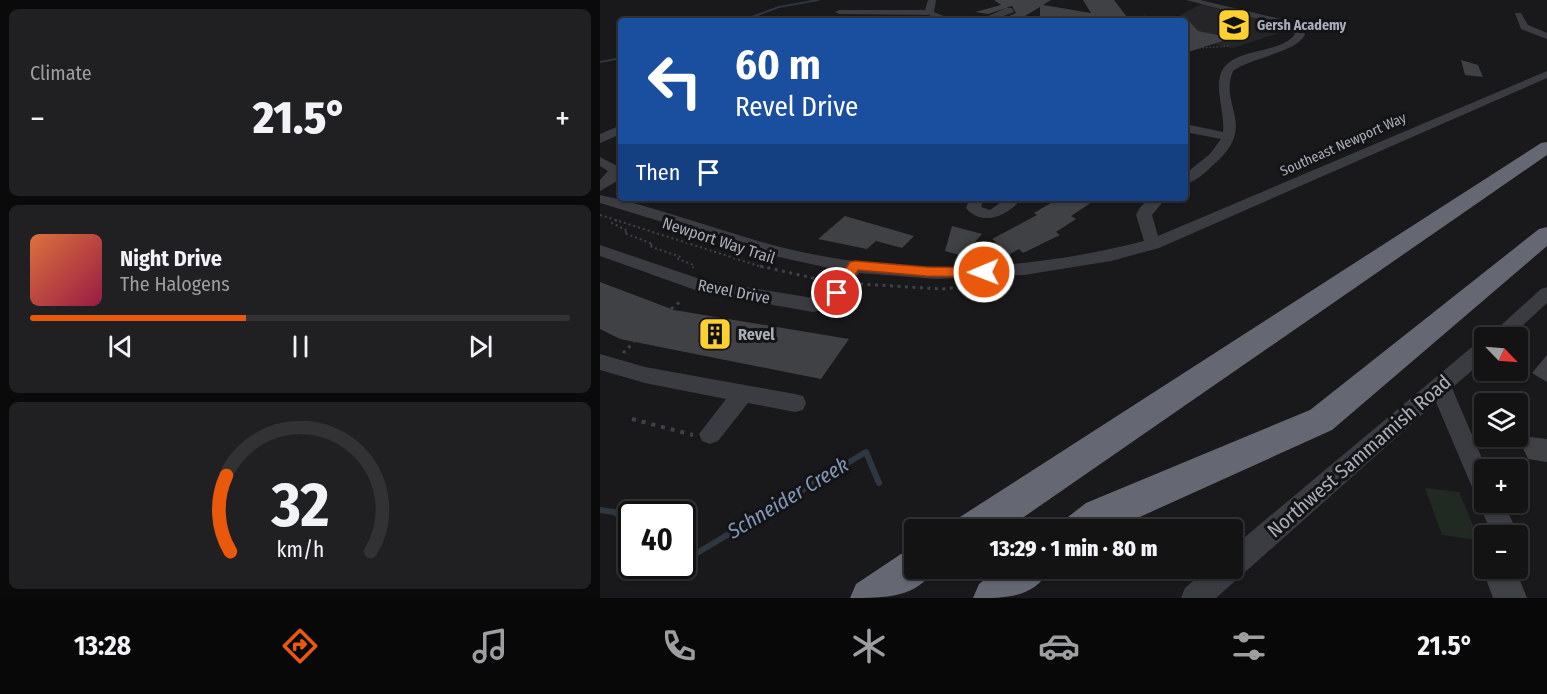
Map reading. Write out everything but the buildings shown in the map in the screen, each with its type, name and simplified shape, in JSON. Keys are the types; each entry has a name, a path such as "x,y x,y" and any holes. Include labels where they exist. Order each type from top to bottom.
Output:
{"highway":[{"path":"989,519 1547,147"},
{"path":"1095,519 1321,420 1547,234"},
{"path":"870,598 904,575"},
{"path":"993,598 1017,579"}],"street":[{"path":"930,13 928,8 932,0"},
{"path":"1188,178 1216,156 1229,137 1230,112 1224,79 1226,72 1241,62 1279,50 1299,38 1295,28 1282,22 1190,0"},
{"path":"995,18 1005,16 1010,12 1009,10"},
{"path":"839,12 930,13 941,18"},
{"path":"1518,15 1524,27 1547,36"},
{"name":"Southeast Newport Way","path":"600,199 806,258 855,266 926,272 1004,272 1096,259 1153,244 1547,74"},
{"path":"1188,129 1229,137"},
{"path":"600,139 618,130"},
{"path":"600,161 611,165 618,173 600,187"},
{"path":"976,201 973,208 988,214 1003,210 1012,201"},
{"path":"1153,244 1143,215 1155,201"},
{"name":"Revel Drive","path":"600,250 701,286 813,305 820,305 833,298 855,266"},
{"path":"1510,327 1543,301"},
{"name":"Northwest Sammamish Road","path":"1243,556 1474,357"},
{"path":"600,362 645,375 795,403"},
{"path":"1440,386 1474,468"},
{"path":"710,434 743,394"},
{"path":"1195,598 1217,579"}],"path":[{"path":"1066,11 1091,18"},
{"path":"1140,18 1146,16"},
{"path":"1190,40 1210,45 1229,46"},
{"path":"1188,49 1210,45"},
{"name":"Newport Way Trail","path":"600,215 775,271 832,282"},
{"path":"618,220 612,223 628,231 624,233 653,244 649,246 681,257 678,260 699,270"},
{"path":"854,284 917,289 967,288"},
{"path":"671,309 682,300"}],"shaded area":[{"name":"Gersh Academy","path":"1202,4 1272,21 1291,29 1233,48 1188,39 1188,18 1180,18 1180,15"},
{"path":"1425,488 1459,492 1474,528 1474,539 1442,535"}],"waterway":[{"name":"Schneider Creek","path":"749,18 779,7 818,0"},
{"name":"Schneider Creek","path":"600,62 618,59"},
{"name":"Schneider Creek","path":"696,554 866,452 879,483"},
{"name":"Schneider Creek","path":"600,510 618,515"}],"place":[{"name":"Gersh Academy","path":"1234,25"},
{"name":"Revel","path":"715,334"}],"route":[{"path":"837,293 855,266 926,272 984,272"}]}
